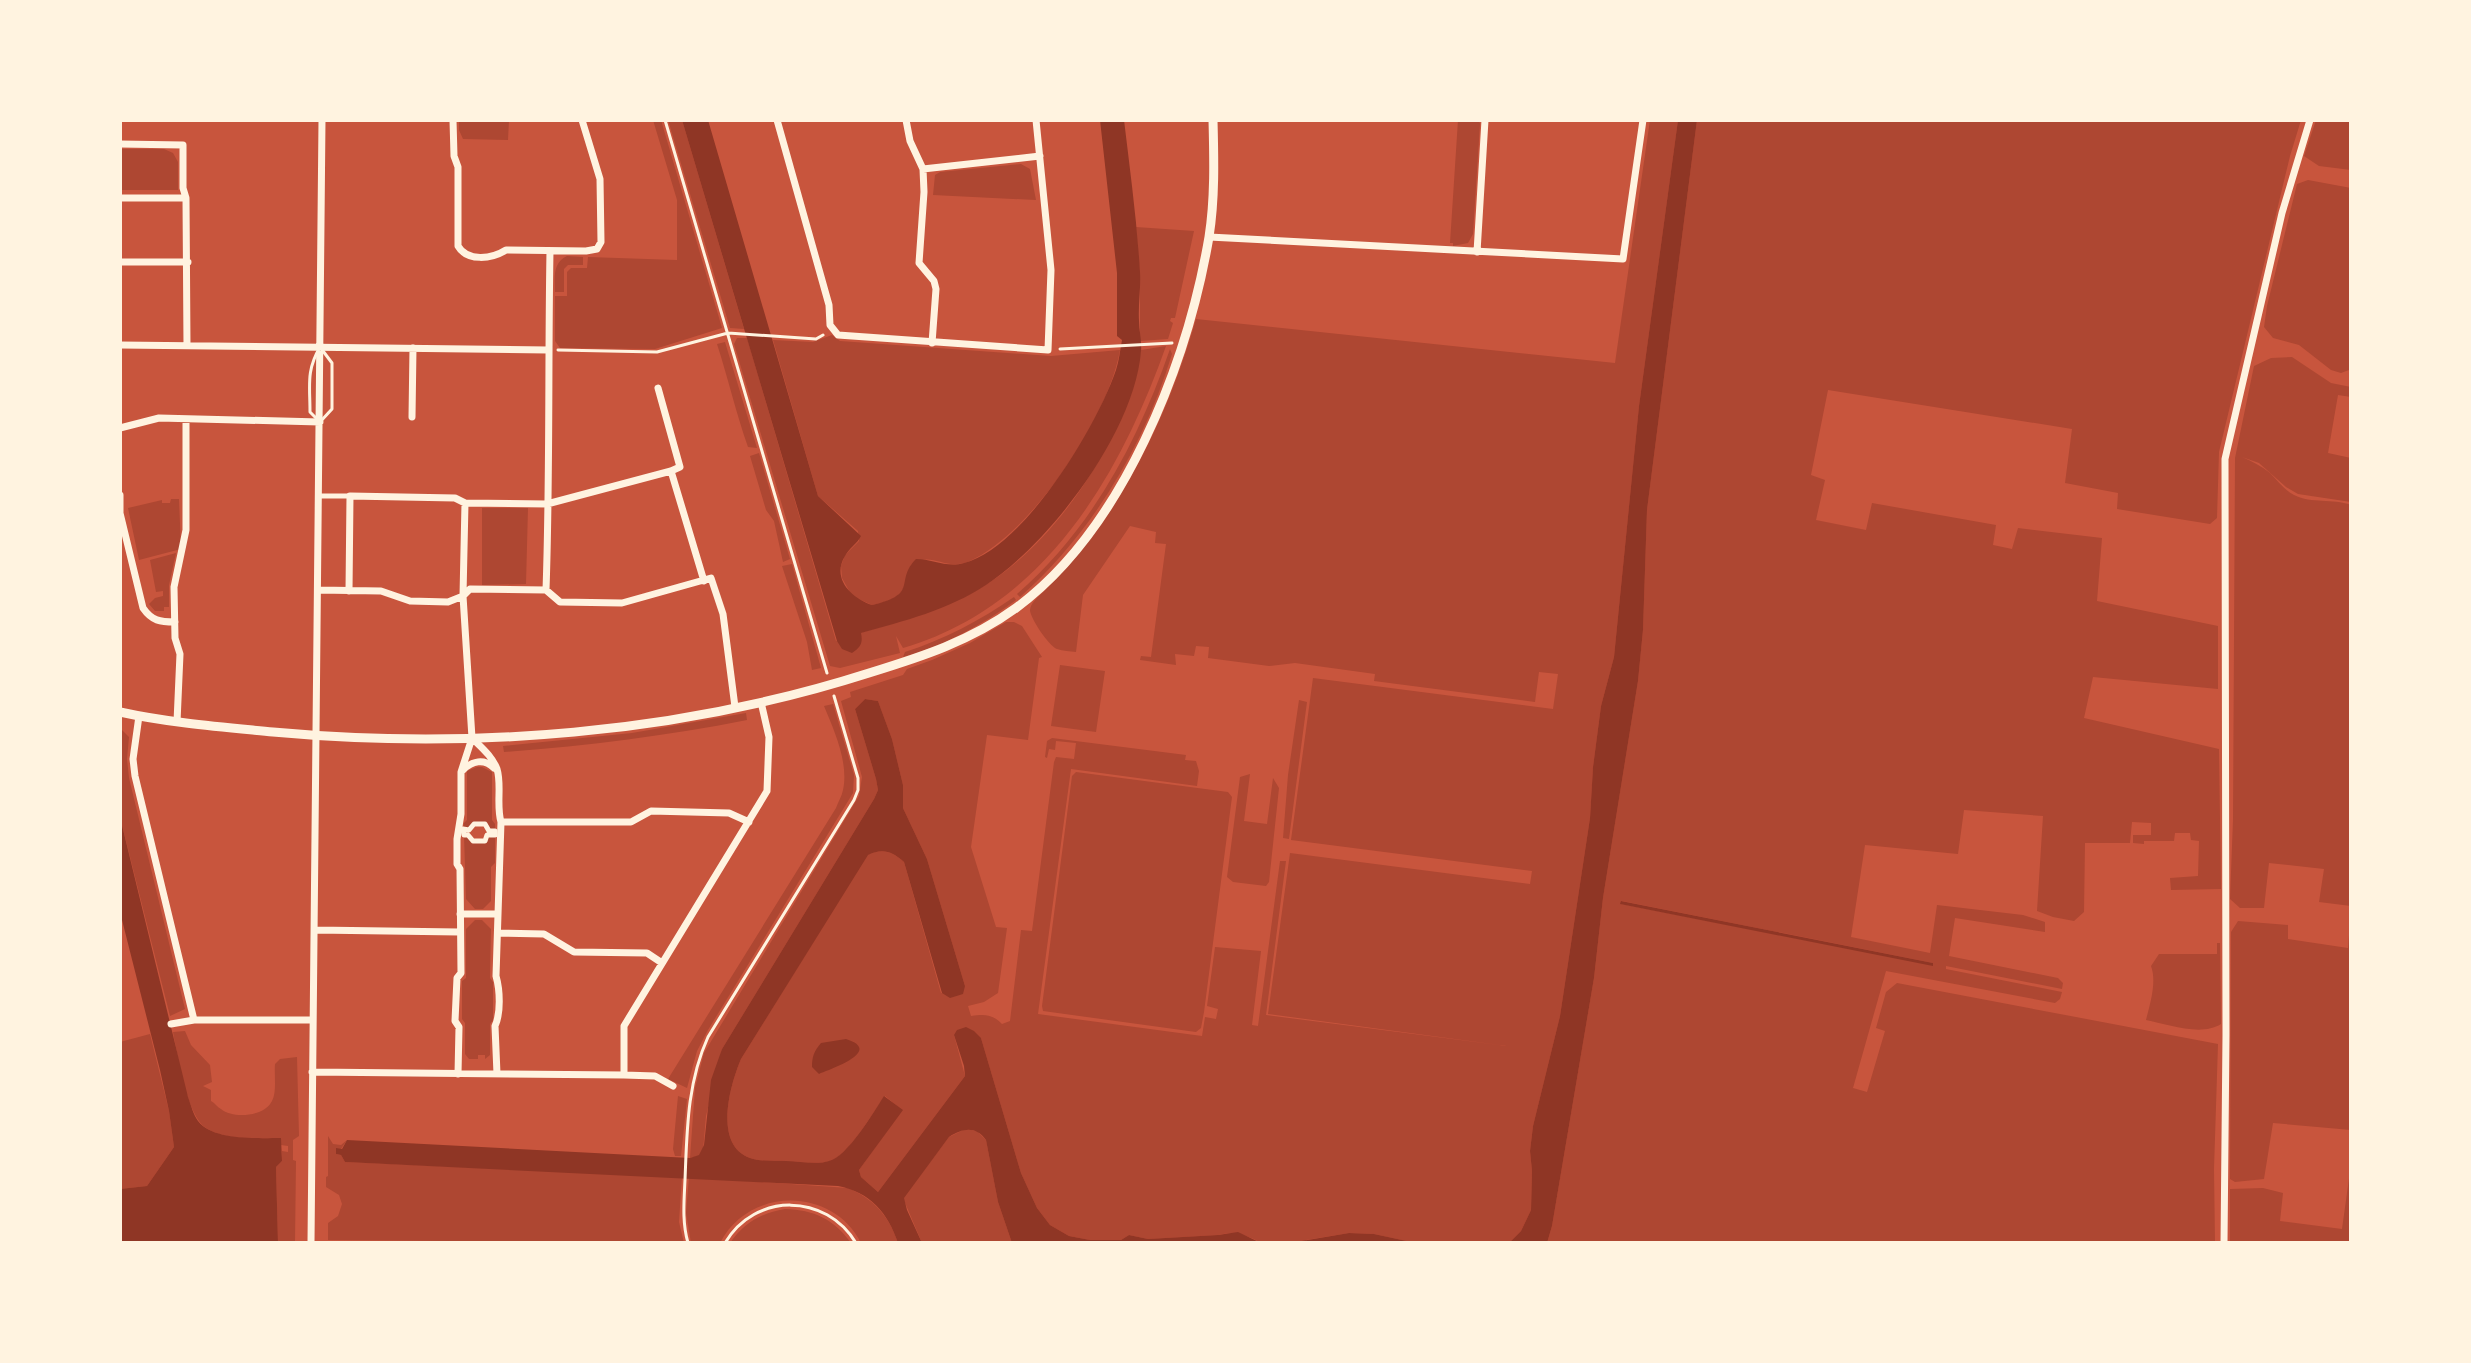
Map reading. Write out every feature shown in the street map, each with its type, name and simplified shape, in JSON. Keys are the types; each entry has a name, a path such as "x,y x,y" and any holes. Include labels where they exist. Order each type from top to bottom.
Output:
{"street":[{"path":"311,1243 322,120"},
{"path":"453,120 454,156 458,167 458,246 467,256 496,257 506,250 597,249 601,242 600,179 582,120"},
{"path":"777,120 829,305 833,330 844,337 1048,350 1051,270 1036,120"},
{"path":"906,120 910,141 923,169 919,263 934,281 936,289 932,343"},
{"path":"120,712 177,722 317,736 391,739 472,738 599,729 735,707 831,686 926,656 966,639 1016,608 1078,547 1118,488 1157,414 1181,345 1209,237 1214,166 1213,120"},
{"path":"1477,252 1485,120"},
{"path":"1209,237 1623,259 1643,120"},
{"path":"2224,1243 2225,459 2282,213 2310,120"},
{"path":"120,144 183,145 188,262 187,345"},
{"path":"923,169 1040,156"},
{"path":"120,198 186,198"},
{"path":"546,590 550,251"},
{"path":"120,262 188,262"},
{"path":"120,345 548,350"},
{"path":"412,417 413,348"},
{"path":"319,496 455,498 465,503 547,504 671,471 680,467 658,388"},
{"path":"120,428 159,418 320,422"},
{"path":"177,722 180,654 175,638 174,587 186,530 186,419"},
{"path":"671,471 704,581"},
{"path":"120,495 120,513 143,608 159,622 175,622"},
{"path":"349,591 350,496"},
{"path":"458,1074 459,1027 455,1021 457,978 461,973 457,839 461,814 461,772 472,738 463,596 465,503"},
{"path":"318,590 381,591 410,601 448,602 463,596 470,589 546,590 560,602 622,603 711,578 723,614 735,707"},
{"path":"624,1075 624,1026 767,791 769,737 761,702"},
{"path":"139,716 133,759 135,776 194,1020"},
{"path":"472,738 490,756 498,772 501,822 498,1019 495,1026 497,1074"},
{"path":"461,772 469,763 481,761 498,772"},
{"path":"501,822 631,822 651,811 729,813 749,822"},
{"path":"474,824 485,824 489,831 495,833 487,835 485,841 473,841 464,835 463,829 469,830 474,824"},
{"path":"460,914 498,914"},
{"path":"315,930 459,932"},
{"path":"498,933 544,934 574,952 647,953 662,963"},
{"path":"171,1024 194,1020 312,1020"},
{"path":"312,1072 655,1076 673,1086"}],"path":[{"path":"665,120 728,333"},
{"path":"548,350 657,352 728,333 816,339 833,330"},
{"path":"1048,350 1168,343 1181,345"},
{"path":"686,1150 683,1219 688,1243"},
{"path":"725,1243 746,1219 785,1204 825,1212 847,1229 856,1243"}],"shaded area":[{"path":"459,120 509,120 508,140 463,139"},
{"path":"653,120 661,120 722,328 655,349 560,348 555,341 555,296 567,296 567,272 571,268 587,268 588,257 677,260 677,200"},
{"path":"668,120 682,120 744,329 730,328"},
{"path":"682,120 708,120 818,496 861,536 841,564 842,580 857,598 872,605 887,601 901,591 916,559 964,563 987,553 1010,534 1055,482 1093,422 1116,370 1122,340 1117,336 1117,273 1100,120 1124,120 1139,253 1141,347 1135,382 1106,449 1062,513 1011,566 986,585 956,601 925,614 861,633 861,644 852,653 842,649 837,641"},
{"path":"1458,120 1479,120 1480,124 1473,234 1468,243 1453,246 1450,243"},
{"path":"1650,120 1678,120 1639,406 1614,657 1601,706 1590,818 1560,1016 1533,1126 1530,1151 1531,1210 1521,1231 1509,1243 1416,1243 1374,1234 1349,1233 1306,1240 1306,1243 1261,1243 1229,1233 1148,1239 1129,1235 1121,1240 1069,1236 1050,1225 1037,1208 1021,1173 981,1038 954,1035 965,1076 878,1192 861,1177 859,1170 902,1110 885,1096 852,1142 830,1161 759,1160 739,1151 731,1141 728,1113 729,1098 741,1059 867,855 887,852 904,862 941,993 965,986 927,859 903,808 903,785 892,739 878,701 865,699 855,709 878,790 722,1049 706,1116 703,1151 699,1156 690,1158 695,1088 704,1053 859,796 862,777 841,701 851,697 850,692 903,675 907,669 970,643 1006,622 1022,626 1042,657 1039,658 1028,740 987,735 971,847 996,927 1007,928 998,993 984,1002 968,1006 971,1016 988,1016 1002,1024 1010,1021 1021,930 1032,931 1054,762 1056,757 1074,759 1076,743 1056,741 1055,750 1049,749 1045,757 1047,741 1052,738 1186,755 1185,760 1196,761 1199,771 1197,786 1071,769 1038,1014 1202,1036 1205,1017 1216,1019 1218,1009 1207,1006 1215,947 1261,951 1252,1025 1258,1026 1280,861 1286,861 1266,1015 1507,1046 1268,1014 1290,853 1530,884 1532,871 1291,840 1313,678 1553,709 1558,674 1539,672 1535,702 1374,681 1375,674 1295,663 1269,666 1208,658 1209,647 1196,646 1194,656 1175,654 1176,665 1140,660 1141,656 1151,657 1166,544 1155,543 1156,532 1130,526 1083,595 1076,652 1054,647 1036,625 1030,610 1034,601 1087,543 1126,485 1166,404 1196,319 1615,363"},
{"path":"1678,120 1697,120 1647,510 1638,681 1603,898 1594,978 1547,1243 1509,1243 1521,1231 1531,1210 1530,1151 1533,1126 1560,1016 1590,818 1601,706 1614,657 1639,406"},
{"path":"1697,120 2301,120 2219,452 2217,518 2210,524 2117,509 2118,493 2065,483 2072,429 1828,390 1811,475 1825,480 1816,520 1866,530 1872,503 1996,525 1993,545 2012,549 2018,528 2102,538 2097,601 2218,626 2218,689 2093,677 2084,718 2219,749 2221,889 2171,890 2170,878 2198,876 2199,841 2191,840 2190,833 2175,833 2174,841 2133,843 2133,835 2151,835 2151,823 2132,822 2130,843 2085,843 2084,912 2074,921 2053,917 2037,911 2043,816 1964,810 1958,854 1865,845 1851,937 1930,953 1937,905 2023,915 2045,922 2045,932 1955,918 1949,956 2058,978 2063,983 2062,989 1946,966 1946,969 2062,992 2055,1003 1886,971 1853,1088 1867,1092 1885,1031 1876,1028 1886,992 1897,983 2218,1044 2215,1243 1547,1243 1594,978 1603,898 1638,681 1647,510","holes":["1622,901 1933,965 1621,904"]},
{"path":"2316,120 2351,120 2351,170 2319,166 2304,156"},
{"path":"120,149 164,149 173,153 178,162 178,190 120,190"},
{"path":"1021,164 1030,169 1036,200 933,195 935,175 940,172"},
{"path":"2308,180 2351,188 2351,346 2349,370 2341,373 2331,370 2299,345 2273,338 2264,327 2297,184"},
{"path":"1136,227 1194,231 1168,339 1140,341"},
{"path":"567,256 583,257 583,265 568,265 564,269 564,292 555,292 557,267"},
{"path":"832,335 840,341 1051,356 1120,350 1101,407 1084,438 1064,470 1018,526 994,547 970,561 956,564 928,560 916,562 911,565 906,582 896,597 872,605 852,596 842,578 841,566 845,555 859,541 858,531 818,496 773,340 813,342"},
{"path":"737,338 747,338 836,641 917,616 964,597 996,578 1026,554 1054,525 1101,457 1119,421 1141,350 1166,346 1147,395 1100,488 1070,530 1036,569 997,602 953,629 903,648 896,636 900,653 840,668 830,666 734,344"},
{"path":"725,342 757,448 748,447 740,421 717,344"},
{"path":"1170,349 1172,354 1147,422 1112,486 1070,545 1020,597 1017,594 1068,541 1110,482 1143,417"},
{"path":"2292,357 2331,383 2351,387 2351,397 2338,395 2328,453 2351,458 2351,502 2298,494 2268,471 2294,495 2351,505 2351,906 2319,902 2324,869 2269,863 2264,908 2240,908 2230,899 2235,458 2254,366 2271,358"},
{"path":"759,453 790,559 783,562 774,521 766,510 750,456"},
{"path":"171,499 179,499 181,549 139,560 128,508 162,500 162,503 170,503"},
{"path":"482,508 528,508 526,584 482,585"},
{"path":"176,553 169,585 169,607 164,607 164,611 155,611 149,604 163,596 163,591 156,592 150,560"},
{"path":"792,564 821,668 812,670 807,642 782,566"},
{"path":"1014,597 1016,600 962,634 903,657 905,652 961,629"},
{"path":"1060,665 1105,671 1096,732 1051,726"},
{"path":"865,699 878,701 892,739 903,785 903,808 927,859 965,986 963,994 950,998 942,993 904,862 887,852 868,855 741,1059 729,1098 731,1141 739,1151 759,1160 829,1161 852,1143 884,1096 903,1110 859,1170 861,1177 878,1192 965,1076 954,1035 957,1030 966,1027 981,1038 1021,1173 1037,1208 1050,1225 1069,1236 1090,1240 1121,1240 1129,1235 1148,1239 1238,1232 1261,1243 1012,1243 998,1202 986,1140 978,1132 969,1130 949,1137 904,1198 922,1243 898,1243 889,1222 876,1206 859,1193 838,1186 345,1162 341,1155 336,1154 336,1148 342,1149 347,1140 690,1158 699,1155 704,1145 711,1080 722,1049 878,790 855,709"},
{"path":"1299,700 1307,702 1289,839 1283,838"},
{"path":"833,704 854,775 853,793 708,1030 697,1051 687,1088 668,1079 842,794 842,758 824,706"},
{"path":"746,713 747,720 626,740 504,752 503,746 632,733"},
{"path":"120,728 129,737 129,778 185,1009 170,1016 120,817"},
{"path":"477,767 492,772 492,820 495,831 489,831 485,824 474,824 469,830 463,829 467,820 467,771"},
{"path":"1076,772 1228,792 1232,797 1204,1012 1201,1028 1196,1032 1043,1011 1072,776"},
{"path":"1250,774 1244,821 1267,824 1273,778 1279,788 1269,882 1266,886 1233,882 1227,877 1240,777"},
{"path":"120,817 188,1097 198,1121 214,1132 225,1135 281,1138 282,1161 276,1167 278,1243 120,1243 120,1189 147,1186 174,1147 160,1070 120,912"},
{"path":"464,835 473,841 481,841 487,835 495,835 491,901 483,909 475,909 466,899"},
{"path":"1621,901 1933,963 1933,966 1620,904"},
{"path":"2351,911 2351,1130 2273,1123 2264,1179 2235,1182 2230,1179 2231,932 2238,921 2288,925 2288,939 2348,948"},
{"path":"475,920 482,920 491,929 493,1020 490,1024 490,1055 485,1059 485,1055 478,1055 478,1059 469,1059 465,1054 465,1023 462,1019 466,929"},
{"path":"2217,943 2220,943 2221,1024 2194,1030 2146,1020 2153,986 2151,966 2159,954 2217,954"},
{"path":"185,1031 191,1045 210,1065 212,1082 203,1086 211,1090 211,1101 233,1114 248,1115 268,1106 274,1093 275,1064 280,1059 297,1057 299,1136 293,1140 293,1160 296,1161 295,1243 278,1243 276,1167 282,1161 282,1151 288,1152 288,1146 281,1145 281,1138 223,1135 199,1122 185,1086 173,1032"},
{"path":"150,1034 169,1111 174,1147 147,1186 120,1189 120,1042"},
{"path":"846,1039 860,1049 857,1054 819,1074 812,1067 814,1054 821,1043"},
{"path":"678,1096 687,1099 681,1156 675,1156 673,1149"},
{"path":"965,1129 977,1131 986,1140 998,1202 1012,1243 922,1243 903,1198 949,1137"},
{"path":"328,1136 333,1144 341,1145 347,1140 341,1149 336,1149 336,1154 341,1155 345,1162 682,1177 679,1222 684,1243 328,1240 328,1223 338,1216 342,1204 339,1195 326,1187"},
{"path":"2351,1164 2351,1243 2230,1243 2230,1189 2263,1188 2283,1193 2280,1221 2342,1229"},
{"path":"689,1177 848,1188 866,1197 879,1210 898,1243 861,1243 848,1225 831,1211 812,1203 791,1201 770,1203 750,1211 733,1224 720,1243 691,1243 686,1213"},
{"path":"785,1209 822,1217 838,1228 851,1243 730,1243 754,1220"},
{"path":"1349,1233 1374,1234 1416,1243 1290,1243"}]}
